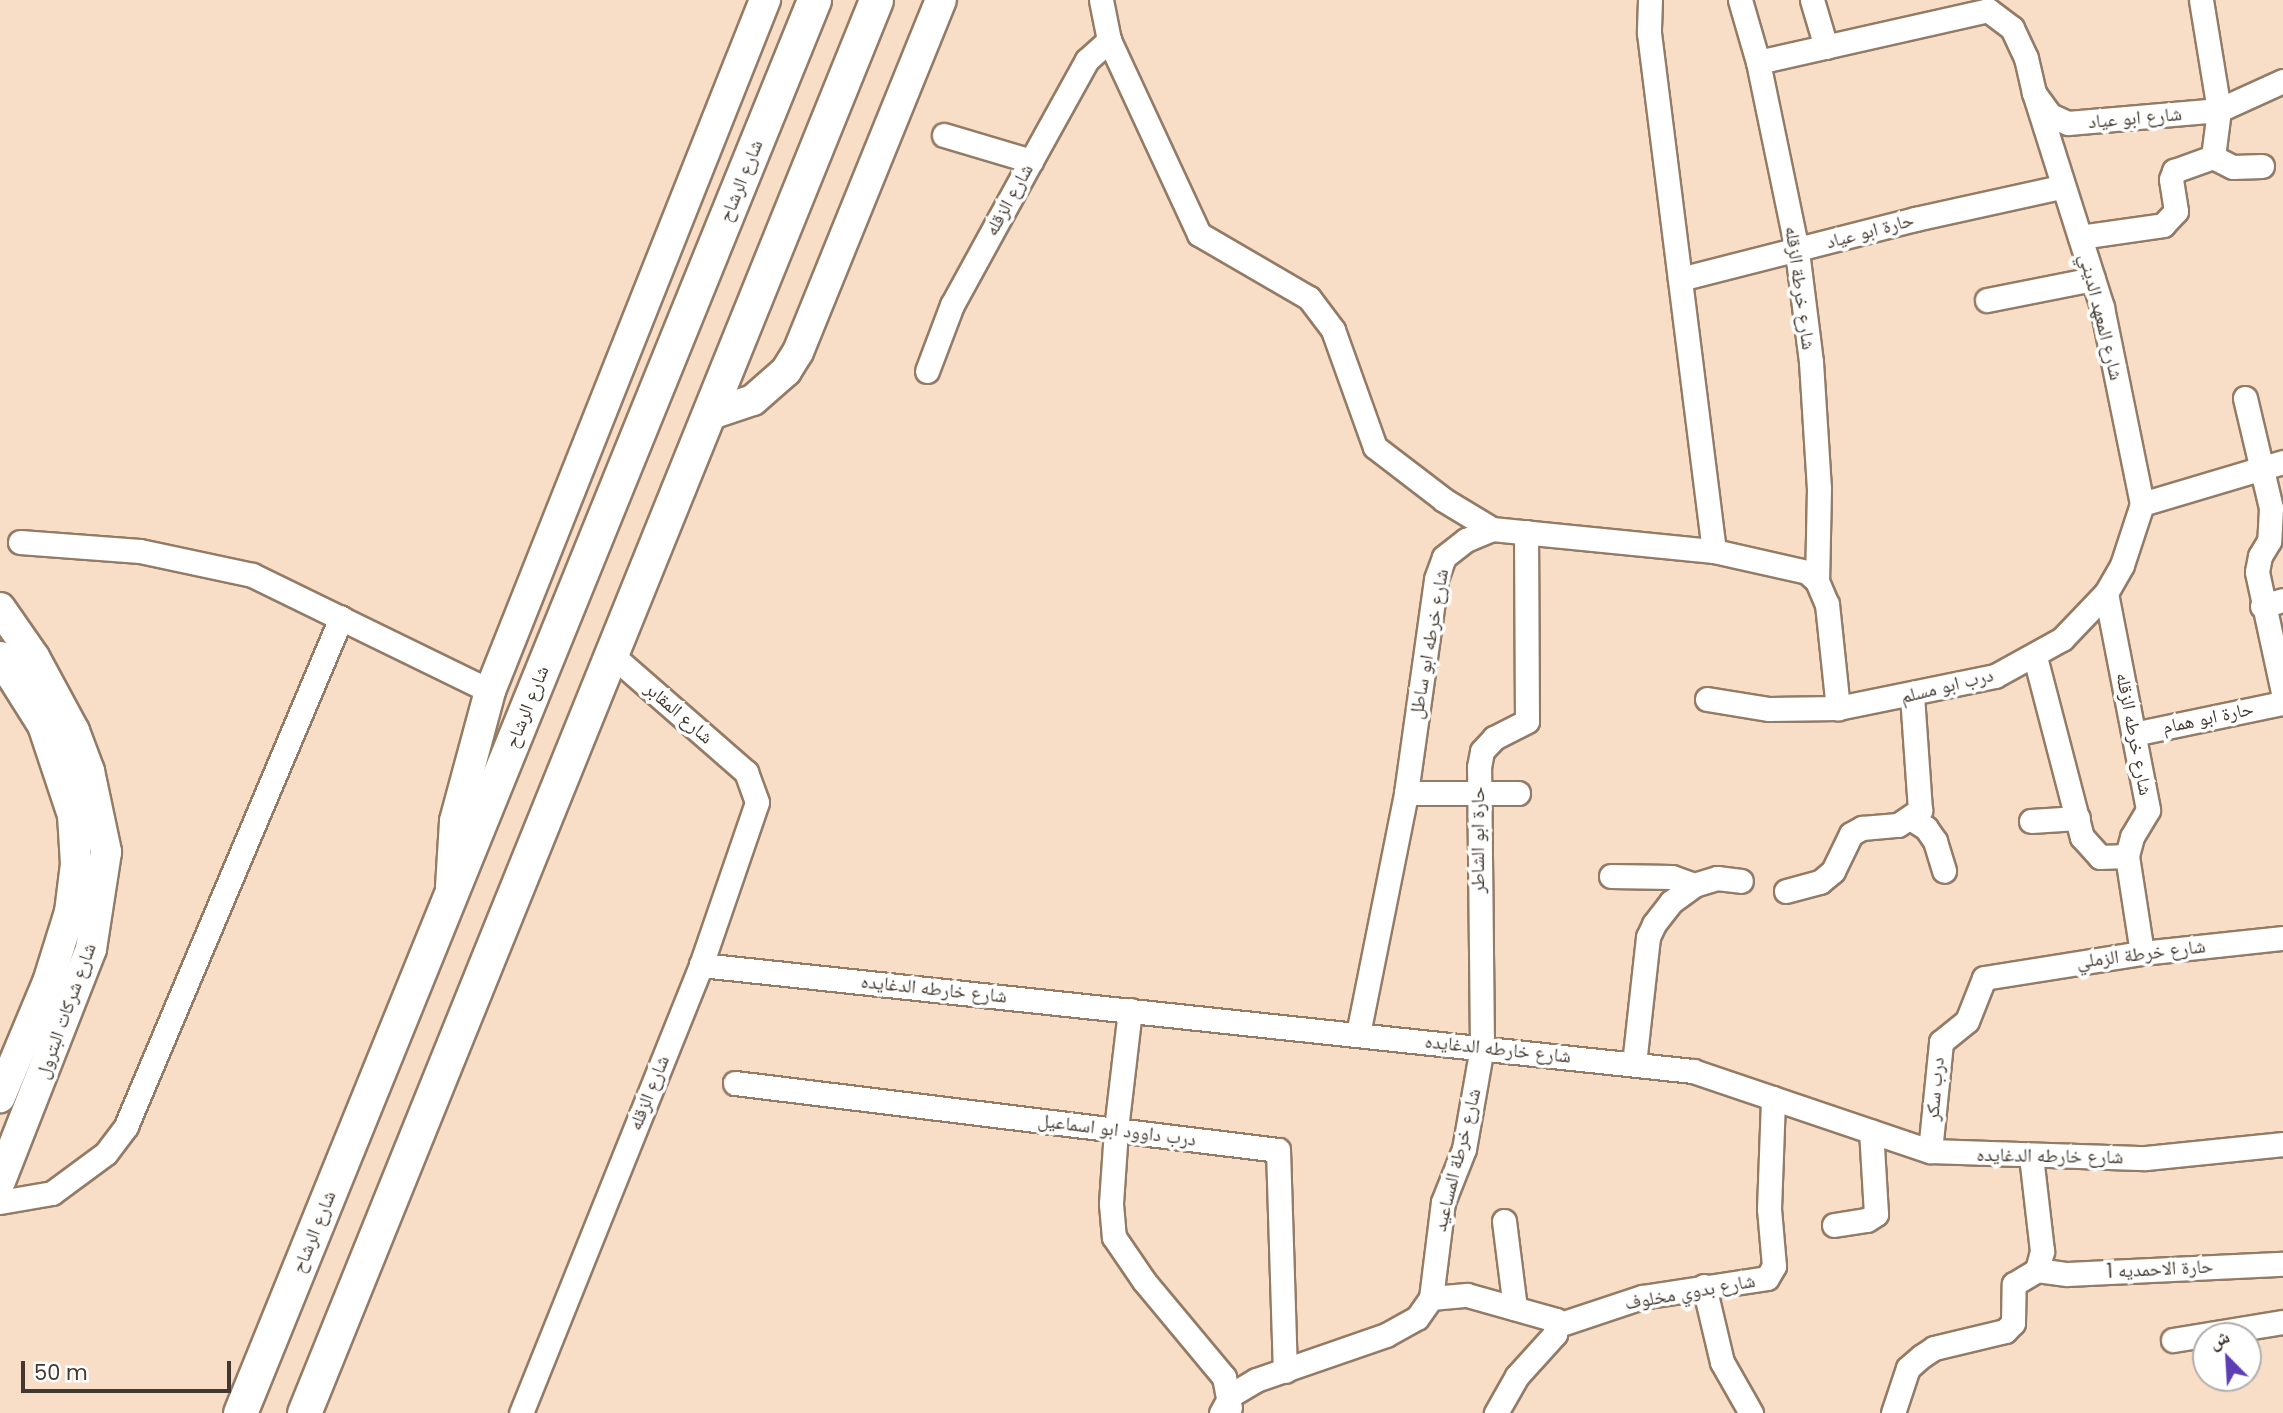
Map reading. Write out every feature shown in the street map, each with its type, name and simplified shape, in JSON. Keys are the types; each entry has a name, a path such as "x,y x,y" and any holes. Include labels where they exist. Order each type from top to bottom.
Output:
{"main road":[{"name":"شارع الرشاح","path":"240,1413 814,0"},
{"path":"304,1413 711,414 876,0"}],"street":[{"path":"451,894 455,821 490,691 765,0"},
{"path":"711,414 753,400 786,371 798,352 941,0"},
{"path":"1101,0 1109,40 1199,234 1309,298 1333,330 1376,447 1444,500 1492,528 1714,551 1792,566 1817,581 1833,635 1838,708"},
{"path":"1650,0 1650,33 1714,551"},
{"name":"شارع خرطة الزقله","path":"1740,0 1758,62 1797,251 1812,374 1819,488 1817,581"},
{"path":"1812,0 1826,47"},
{"path":"2201,0 2219,110 2213,157"},
{"path":"1758,62 1987,5 2012,28 2026,58 2034,93"},
{"name":"شارع الزقله","path":"927,371 952,305 1031,161 1087,60 1109,40"},
{"name":"شارع ابو عياد","path":"2034,93 2050,114 2068,123 2219,110 2283,81"},
{"name":"شارع المعهد الديني","path":"2034,93 2061,187 2093,279 2142,504"},
{"path":"944,135 1031,161"},
{"path":"2080,237 2163,225 2172,220 2176,211 2174,171 2213,157 2233,167 2262,166"},
{"name":"حارة ابو عياد","path":"1680,279 2061,187"},
{"path":"1987,300 2093,279"},
{"path":"2245,398 2272,526 2257,572 2273,603 2283,692"},
{"path":"2142,504 2283,461"},
{"name":"درب ابو مسلم","path":"1707,699 1769,709 1838,708 1995,676 2035,657 2062,639 2106,593 2135,536 2142,504"},
{"name":"شارع خرطه ابو ساطل","path":"1358,1034 1406,793 1436,579 1444,557 1492,528"},
{"name":"حارة ابو الشاطر","path":"1482,1047 1476,794 1482,751 1493,738 1527,721 1526,532"},
{"path":"20,542 193,559 252,575 490,691"},
{"name":"شارع خرطه الزقله","path":"2106,593 2148,810 2132,837 2127,856"},
{"name":"شارع شركات البترول","path":"0,608 34,657 74,731 89,771 106,852 92,949 0,1181"},
{"path":"0,1202 52,1193 106,1153 126,1126 341,618"},
{"name":"شارع المقابر","path":"612,655 746,772"},
{"name":"شارع شركات البترول","path":"0,657 43,725 73,815 76,864 70,912 48,982 0,1097"},
{"path":"2035,657 2078,818 2089,849 2114,860 2127,856 2142,953"},
{"path":"1786,891 1820,882 1833,872 1851,834 1910,818 1922,802 1912,695"},
{"name":"حارة ابو همام","path":"2134,734 2283,703"},
{"name":"شارع الزقله","path":"521,1413 701,965 757,803 753,781 746,772"},
{"path":"1406,793 1518,793"},
{"path":"1910,818 1931,835 1944,871"},
{"path":"2031,821 2078,818"},
{"path":"1611,876 1672,877 1694,885"},
{"path":"1633,1064 1648,937 1662,912 1694,885 1717,878 1741,881"},
{"name":"شارع خرطة الزملي","path":"2000,972 2283,938"},
{"name":"شارع خارطه الدغايده","path":"701,965 1693,1071 1930,1151 2146,1158 2283,1144"},
{"name":"درب سكر","path":"1930,1151 1941,1042 1967,1021 1984,978 2000,972"},
{"path":"1130,1010 1116,1130 1111,1204 1114,1237 1144,1280 1224,1377 1227,1407"},
{"name":"شارع خرطة المساعيد","path":"1431,1298 1443,1202 1464,1149 1482,1047"},
{"name":"درب داوود ابو اسماعيل","path":"735,1083 1278,1150 1285,1371"},
{"name":"شارع بدوي مخلوف","path":"1558,1325 1642,1297 1759,1280 1772,1273 1773,1098"},
{"path":"1834,1225 1867,1220 1876,1214 1871,1131"},
{"path":"1893,1413 1908,1367 1934,1348 2005,1331 2017,1315 2014,1284 2037,1270 2042,1251 2031,1156"},
{"path":"1504,1221 1515,1308"},
{"name":"حارة الاحمديه 1","path":"2037,1270 2067,1274 2283,1264"},
{"path":"1704,1286 1722,1362 1745,1411"},
{"path":"1227,1407 1256,1380 1386,1335 1417,1318 1431,1298 1467,1295 1551,1317 1558,1325 1517,1376 1496,1413"},
{"path":"2173,1340 2283,1322"}]}
